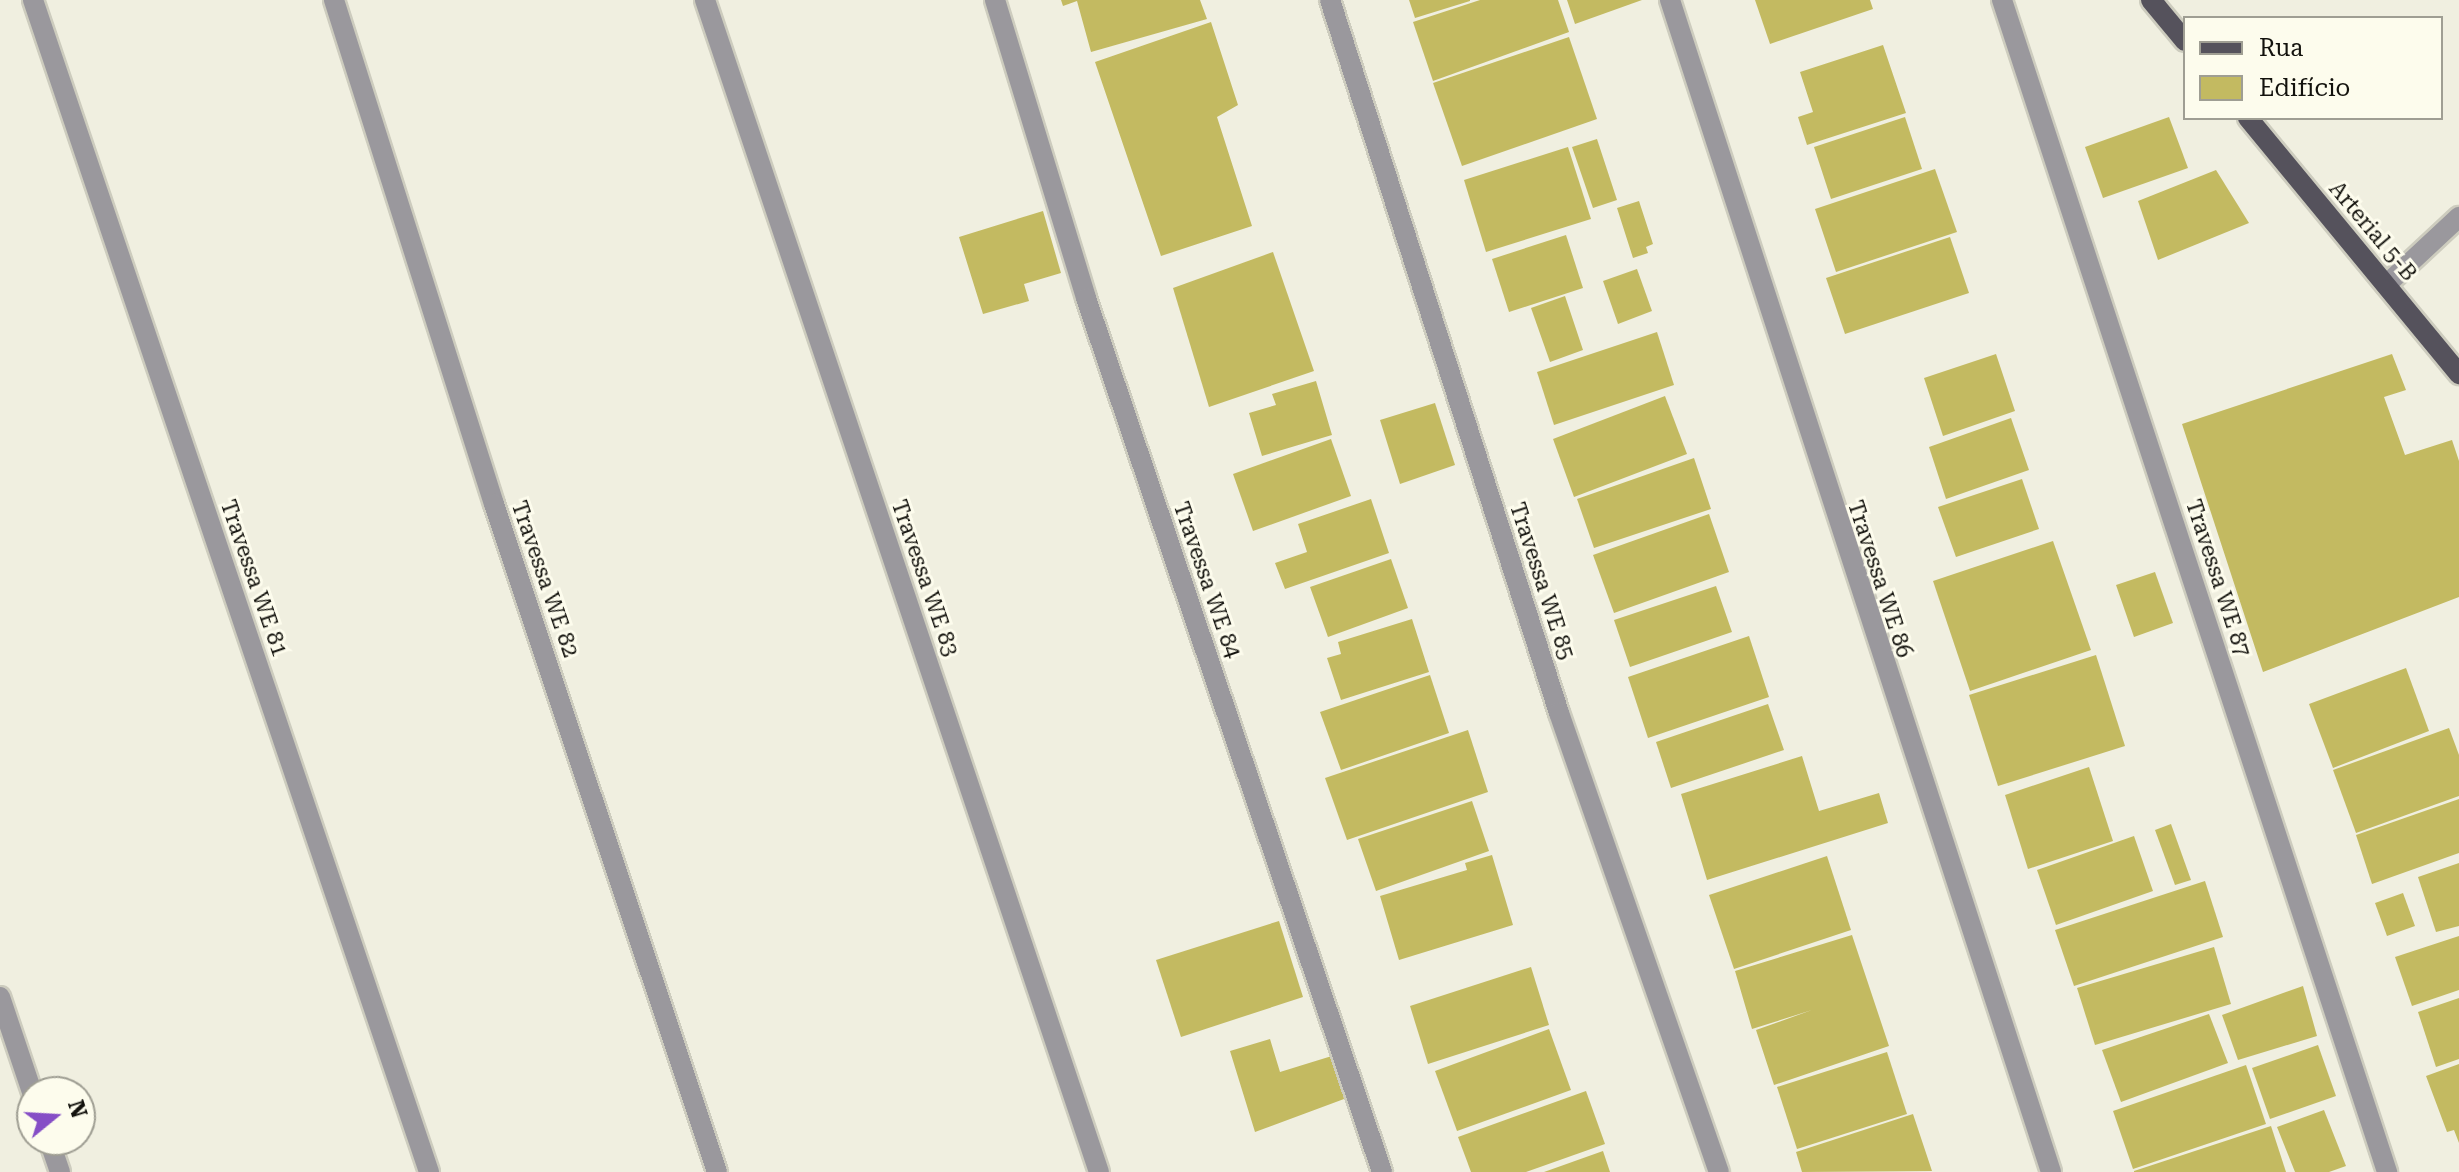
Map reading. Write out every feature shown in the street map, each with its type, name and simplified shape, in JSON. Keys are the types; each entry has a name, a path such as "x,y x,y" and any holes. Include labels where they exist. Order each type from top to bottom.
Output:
{"main road":[{"path":"2151,0 2183,39"},
{"name":"Arterial 5-B","path":"2250,120 2459,374"}],"street":[{"name":"Travessa WE 81","path":"33,0 429,1172"},
{"name":"Travessa WE 82","path":"334,0 494,504 717,1172"},
{"name":"Travessa WE 83","path":"705,0 1099,1172"},
{"name":"Travessa WE 84","path":"995,0 1086,298 1382,1172"},
{"name":"Travessa WE 85","path":"1330,0 1559,713 1719,1172"},
{"name":"Travessa WE 86","path":"1670,0 2051,1172"},
{"name":"Travessa WE 87","path":"2002,0 2387,1172"},
{"path":"2386,285 2459,217"},
{"path":"0,997 27,1076"}],"building":[{"path":"1061,0 1200,0 1207,19 1091,52 1077,1 1063,6"},
{"path":"1409,0 1470,0 1470,1 1415,18"},
{"path":"1480,0 1558,0 1569,32 1433,81 1413,22"},
{"path":"1567,0 1642,0 1575,24"},
{"path":"1755,0 1870,0 1873,9 1770,44"},
{"path":"1211,22 1238,105 1217,117 1252,226 1161,256 1095,62"},
{"path":"1569,37 1597,119 1462,166 1433,83"},
{"path":"1883,45 1906,113 1807,145 1798,117 1813,112 1800,72"},
{"path":"1905,117 1922,169 1831,199 1814,147"},
{"path":"2169,117 2188,168 2103,198 2085,147"},
{"path":"1597,139 1617,200 1593,208 1572,147"},
{"path":"1568,147 1591,219 1486,252 1464,180"},
{"path":"1935,169 1957,232 1836,272 1815,209"},
{"path":"2216,170 2249,223 2158,260 2138,201"},
{"path":"1639,201 1653,244 1646,247 1648,253 1633,258 1617,208"},
{"path":"1043,211 1061,273 1024,284 1029,301 983,314 959,237"},
{"path":"1566,235 1583,288 1509,312 1492,259"},
{"path":"1950,237 1969,293 1845,334 1826,278"},
{"path":"1273,252 1314,371 1209,407 1173,288"},
{"path":"1637,269 1652,311 1618,324 1603,281"},
{"path":"1565,296 1583,350 1550,362 1531,308"},
{"path":"1657,332 1674,385 1554,425 1537,372"},
{"path":"1996,354 2015,411 1943,436 1924,378"},
{"path":"2392,354 2406,390 2384,397 2405,455 2452,440 2459,461 2459,597 2263,672 2182,424"},
{"path":"1316,381 1332,435 1262,456 1249,413 1276,405 1272,394"},
{"path":"1665,396 1687,454 1574,497 1553,439"},
{"path":"1435,403 1455,465 1400,484 1380,420"},
{"path":"2011,418 2029,470 1946,499 1929,447"},
{"path":"1331,439 1351,496 1253,531 1233,474"},
{"path":"1694,458 1711,509 1594,548 1577,499"},
{"path":"2022,479 2039,529 1956,557 1938,507"},
{"path":"1371,499 1389,553 1285,589 1275,563 1307,552 1298,524"},
{"path":"1709,514 1729,572 1614,613 1593,555"},
{"path":"2053,541 2091,650 1970,691 1933,581"},
{"path":"1391,559 1408,608 1328,637 1310,587"},
{"path":"2155,572 2173,623 2134,637 2116,585"},
{"path":"1716,586 1732,632 1630,667 1614,620"},
{"path":"1412,619 1429,672 1341,700 1327,658 1341,654 1338,642"},
{"path":"1749,636 1769,697 1648,738 1628,677"},
{"path":"2096,655 2125,746 1998,786 1969,695"},
{"path":"2406,668 2429,731 2333,768 2309,704"},
{"path":"1430,675 1449,733 1341,770 1320,712"},
{"path":"1768,704 1784,750 1671,788 1656,742"},
{"path":"2449,728 2459,755 2459,796 2356,833 2333,770"},
{"path":"1468,730 1488,792 1347,840 1325,778"},
{"path":"1802,756 1819,811 1879,793 1888,823 1707,880 1681,794"},
{"path":"2089,767 2113,841 2028,869 2005,795"},
{"path":"2459,799 2459,853 2372,884 2356,835"},
{"path":"1472,801 1489,851 1376,891 1358,839"},
{"path":"2171,824 2191,880 2175,885 2155,830"},
{"path":"2134,836 2153,891 2056,925 2037,870"},
{"path":"1492,855 1513,925 1399,960 1380,896 1467,870 1465,863"},
{"path":"1827,856 1851,930 1734,969 1709,895"},
{"path":"2459,863 2459,926 2436,932 2418,877"},
{"path":"2205,881 2223,937 2074,986 2055,930"},
{"path":"2403,893 2415,926 2387,936 2375,903"},
{"path":"1279,921 1303,997 1181,1037 1156,960"},
{"path":"1852,935 1889,1046 1774,1085 1756,1030 1812,1010 1752,1029 1735,971"},
{"path":"2459,936 2459,990 2412,1006 2395,957"},
{"path":"2214,947 2231,1004 2095,1045 2077,988"},
{"path":"1531,967 1549,1025 1428,1064 1410,1006"},
{"path":"2303,986 2317,1036 2238,1060 2222,1015"},
{"path":"2459,998 2459,1059 2436,1067 2418,1012"},
{"path":"2209,1014 2228,1063 2121,1102 2102,1050"},
{"path":"1549,1029 1571,1090 1457,1131 1435,1071"},
{"path":"1270,1039 1280,1072 1335,1055 1344,1099 1255,1132 1230,1051"},
{"path":"2318,1045 2336,1096 2270,1119 2252,1068"},
{"path":"1887,1052 1907,1114 1797,1149 1777,1087"},
{"path":"2459,1064 2459,1143 2454,1130 2447,1132 2426,1076"},
{"path":"2246,1065 2266,1124 2133,1169 2113,1111"},
{"path":"1586,1091 1605,1144 1526,1172 1471,1172 1458,1137"},
{"path":"2324,1110 2346,1166 2329,1172 2295,1172 2277,1127"},
{"path":"1913,1114 1932,1171 1802,1172 1796,1152"},
{"path":"2271,1126 2286,1172 2134,1172 2134,1171"},
{"path":"1603,1151 1610,1172 1544,1172"}]}
